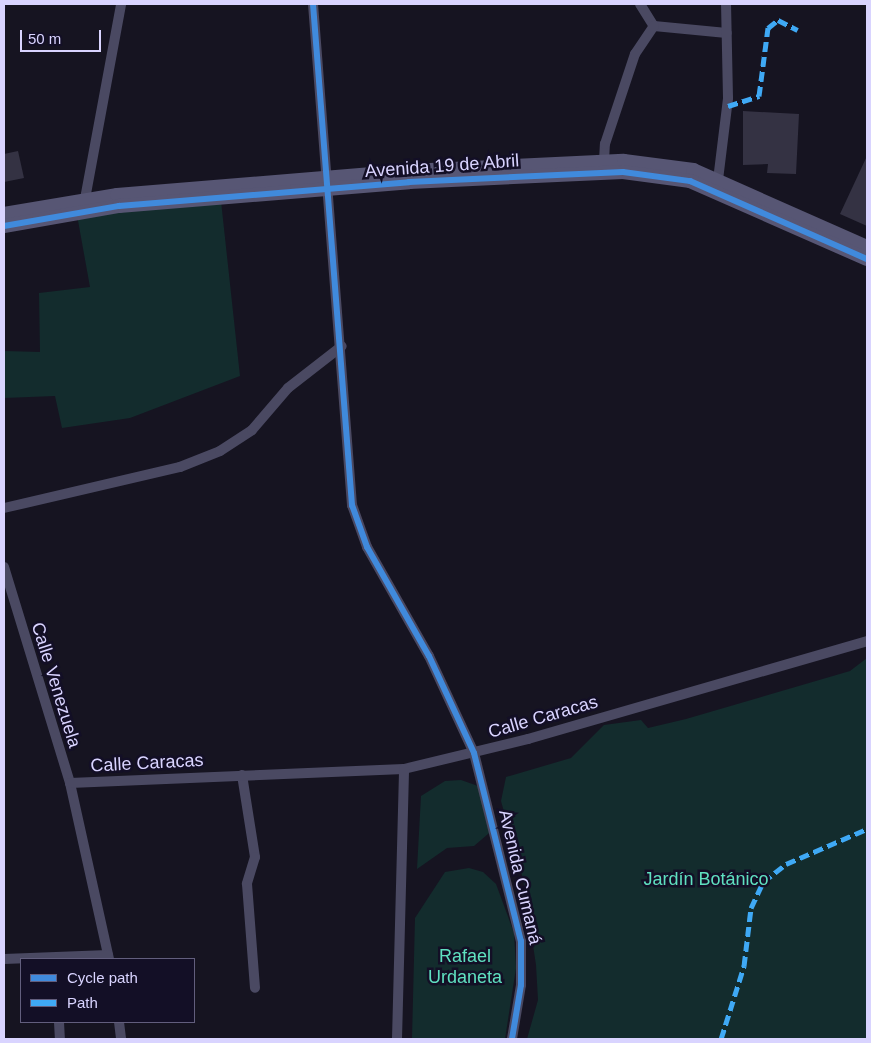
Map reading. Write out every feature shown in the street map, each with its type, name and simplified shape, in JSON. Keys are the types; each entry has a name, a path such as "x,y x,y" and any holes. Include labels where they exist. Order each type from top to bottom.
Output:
{"street":[{"path":"85,199 121,4"},
{"name":"Avenida Cumaná","path":"313,4 324,184 342,346 352,505 367,546 429,656 474,753 521,941 522,985 512,1039"},
{"path":"640,4 654,26"},
{"path":"718,180 728,98 726,4"},
{"path":"654,26 727,33"},
{"path":"604,161 605,144 636,54 654,26"},
{"name":"Avenida 19 de Abril","path":"4,214 85,199 324,184 604,161 679,167 718,180 867,247"},
{"name":"Avenida 19 de Abril","path":"4,226 101,208 324,184 583,173 661,176 703,186 867,260"},
{"path":"4,508 180,467 220,451 252,430 288,388 342,346"},
{"name":"Calle Venezuela","path":"4,567 70,783 108,957"},
{"name":"Calle Caracas","path":"70,783 404,769 474,753 867,640"},
{"path":"397,1039 404,769"},
{"path":"242,775 254,857 247,884 255,988"},
{"path":"53,958 108,957"},
{"path":"4,959 20,959"},
{"path":"58,1023 60,1039"},
{"path":"119,1023 121,1039"}],"green space":[{"path":"221,201 240,376 130,418 62,428 55,396 4,398 4,351 40,352 39,293 90,287 77,215"},
{"name":"Jardín Botánico","path":"867,658 867,1039 527,1039 538,1000 536,965 523,879 501,801 506,777 571,758 604,725 641,720 648,728 686,719 850,671"},
{"path":"461,780 481,787 495,828 474,846 447,848 417,869 421,796 445,781"},
{"name":"Rafael Urdaneta","path":"469,868 483,872 496,884 514,933 516,968 505,1039 412,1039 415,918 445,872"}],"building":[{"path":"743,111 799,114 796,174 767,173 768,164 743,165"},
{"path":"18,151 24,178 4,182 4,154"},
{"path":"867,156 867,226 840,214"}],"marked path":[{"path":"728,106 759,96 768,28 778,20 798,30"},
{"path":"721,1039 744,966 751,908 763,882 786,864 867,829"}],"cycle path":[{"path":"313,4 352,505 367,547 429,656 474,753 521,941 521,985 512,1039"},
{"path":"4,226 119,206 409,182 623,172 690,181 867,259"}]}
